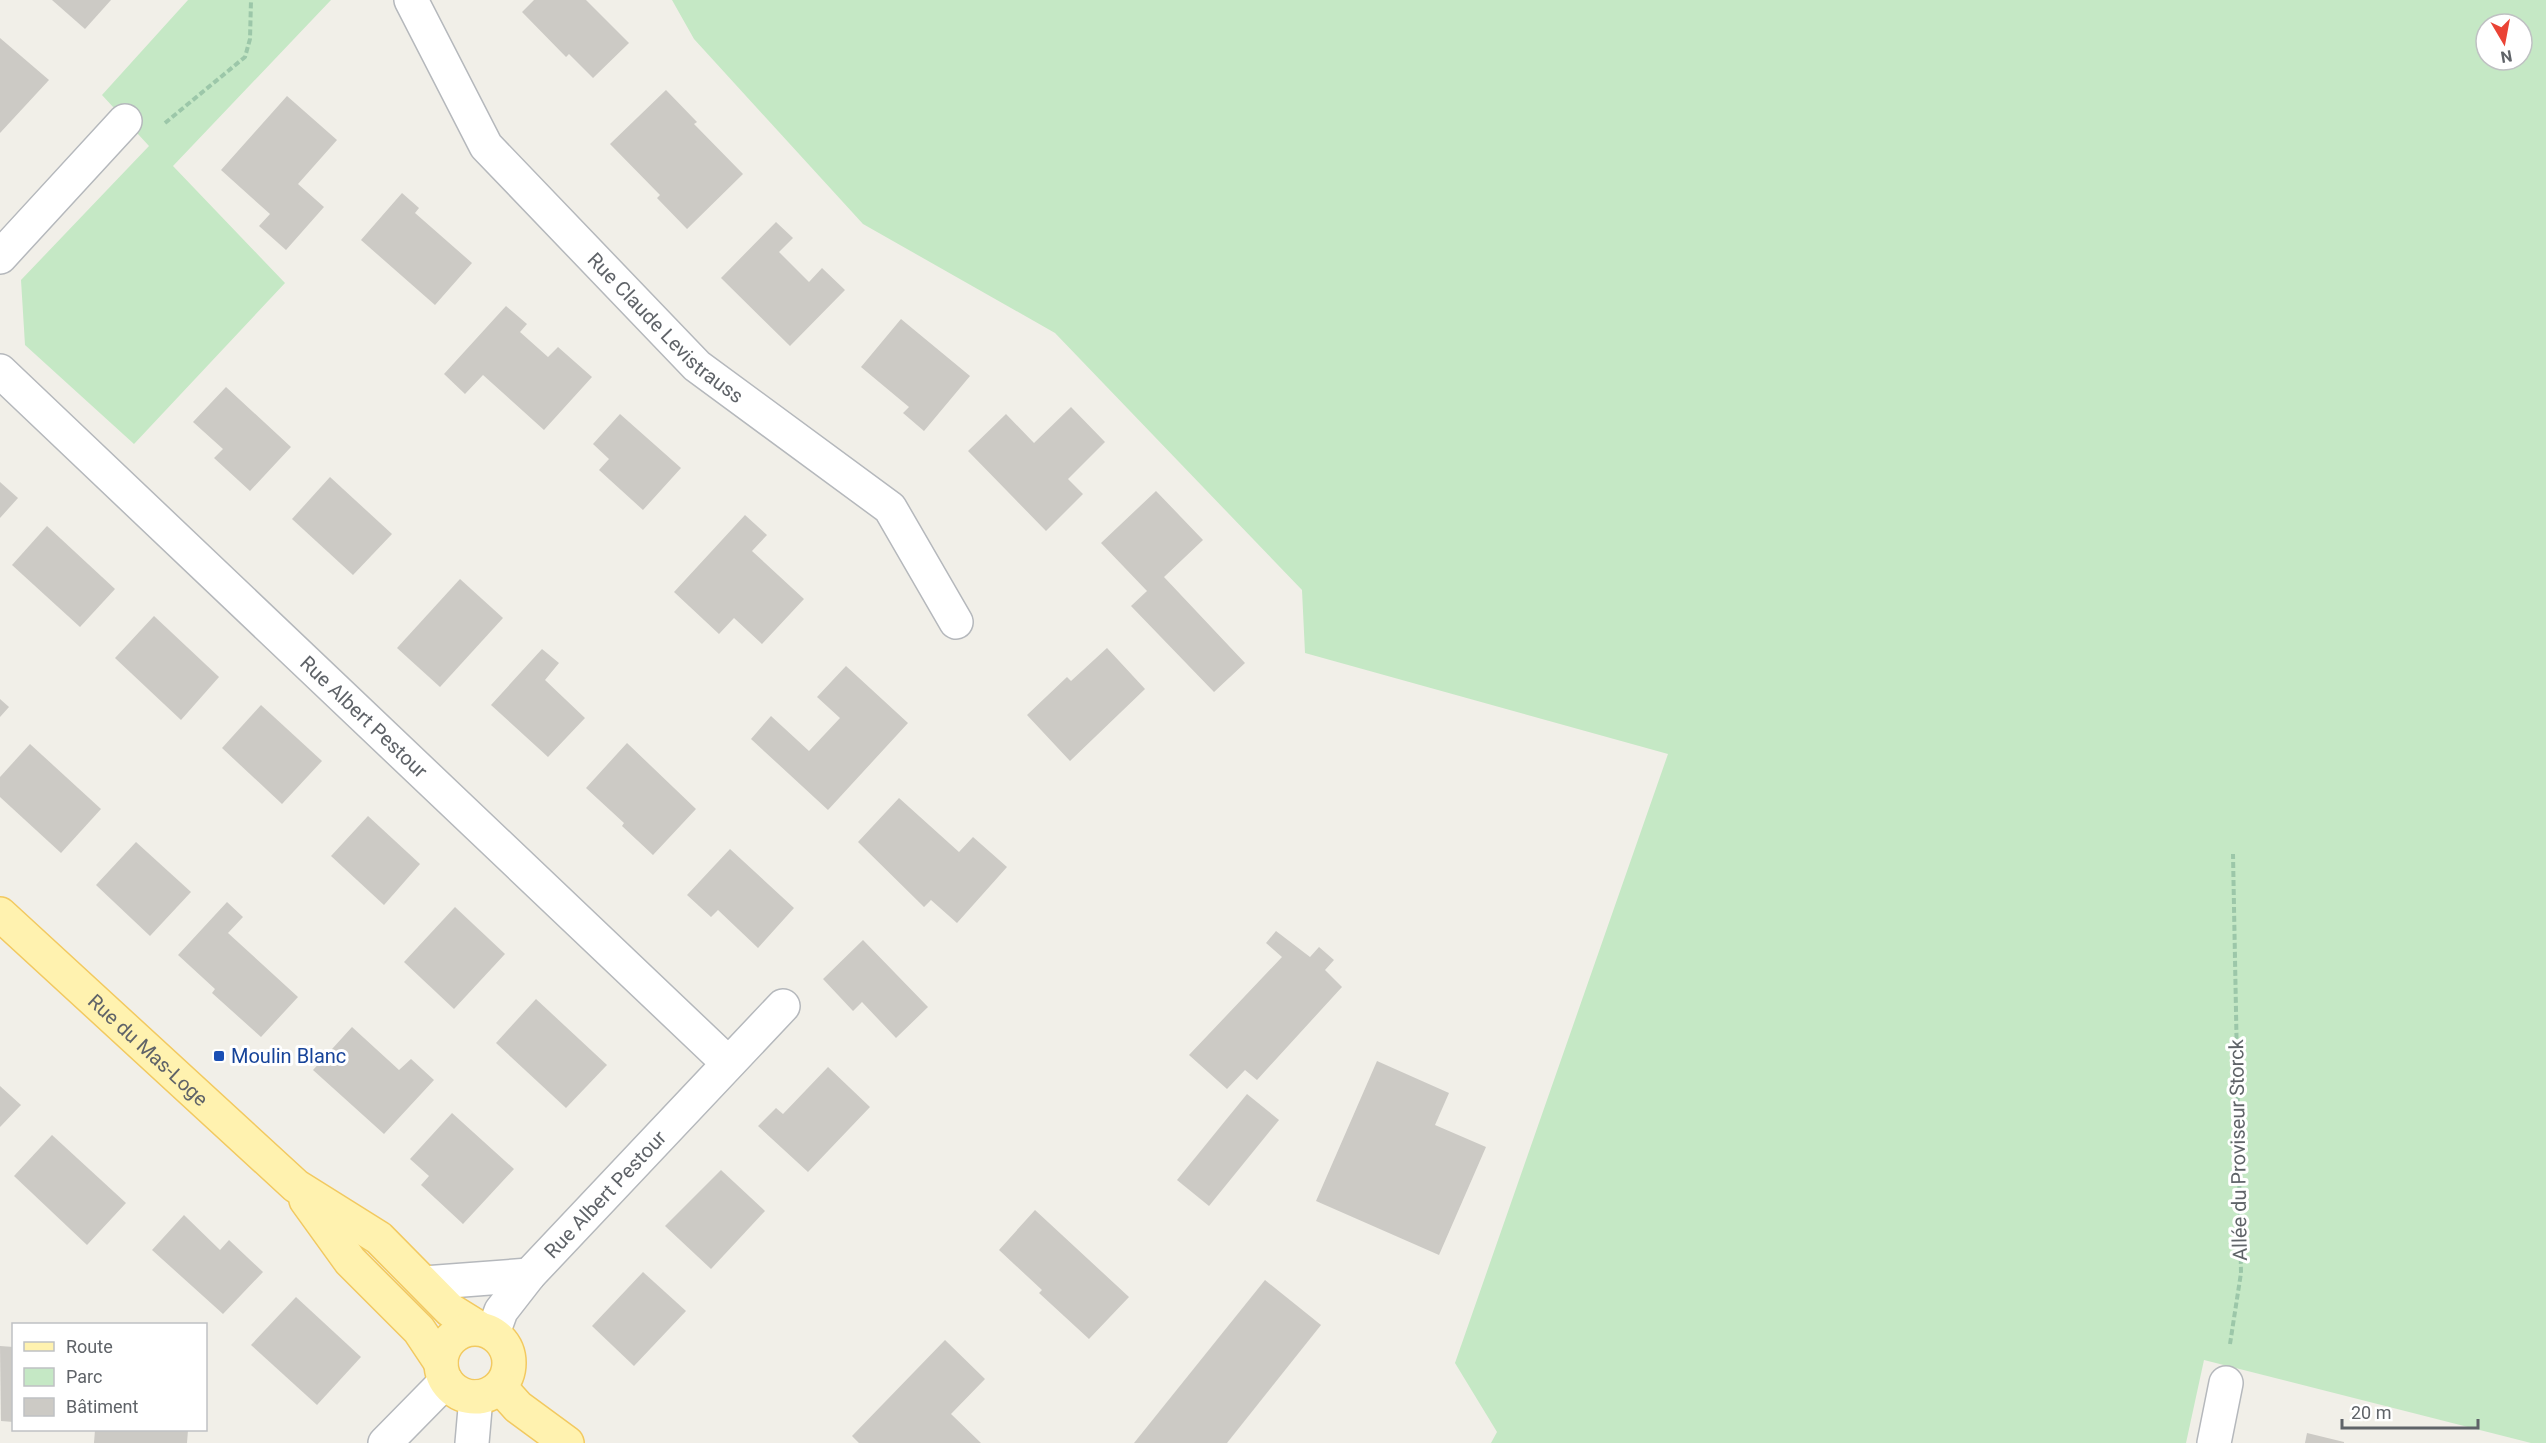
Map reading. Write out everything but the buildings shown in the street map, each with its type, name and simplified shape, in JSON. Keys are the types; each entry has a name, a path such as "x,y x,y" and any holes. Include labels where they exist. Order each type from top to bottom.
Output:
{"main road":[{"name":"Rue du Mas-Loge","path":"0,914 296,1186 379,1238 450,1310 486,1331"},
{"name":"Rue du Mas-Loge","path":"296,1186 350,1261 419,1330 443,1372"},
{"path":"488,1392 508,1374 510,1359 504,1345 486,1331 457,1334 448,1341 443,1372 459,1392 488,1392 518,1407 567,1443"}],"street":[{"name":"Rue Claude Levistrauss","path":"411,0 486,146 697,366 890,508 956,622"},
{"path":"0,257 125,120"},
{"name":"Rue Albert Pestour","path":"0,371 729,1063"},
{"name":"Rue Albert Pestour","path":"486,1331 529,1275 783,1006"},
{"path":"424,1283 529,1275"},
{"path":"385,1443 443,1372"},
{"path":"2214,1443 2226,1383"},
{"path":"472,1443 488,1392"}],"path":[{"path":"125,120 144,141 245,57 250,39 251,0"},
{"name":"Allée du Proviseur Storck","path":"2226,1383 2241,1273 2233,854"}],"green space":[{"path":"188,0 331,0 173,166 285,283 134,444 25,345 21,280 149,146 102,95"},
{"path":"672,0 2546,0 2546,1443 2531,1443 2204,1360 2186,1443 1491,1443 1497,1432 1455,1363 1668,754 1305,653 1302,590 1055,333 863,224 694,39"}],"place":[{"name":"Moulin Blanc","path":"219,1056"}]}
